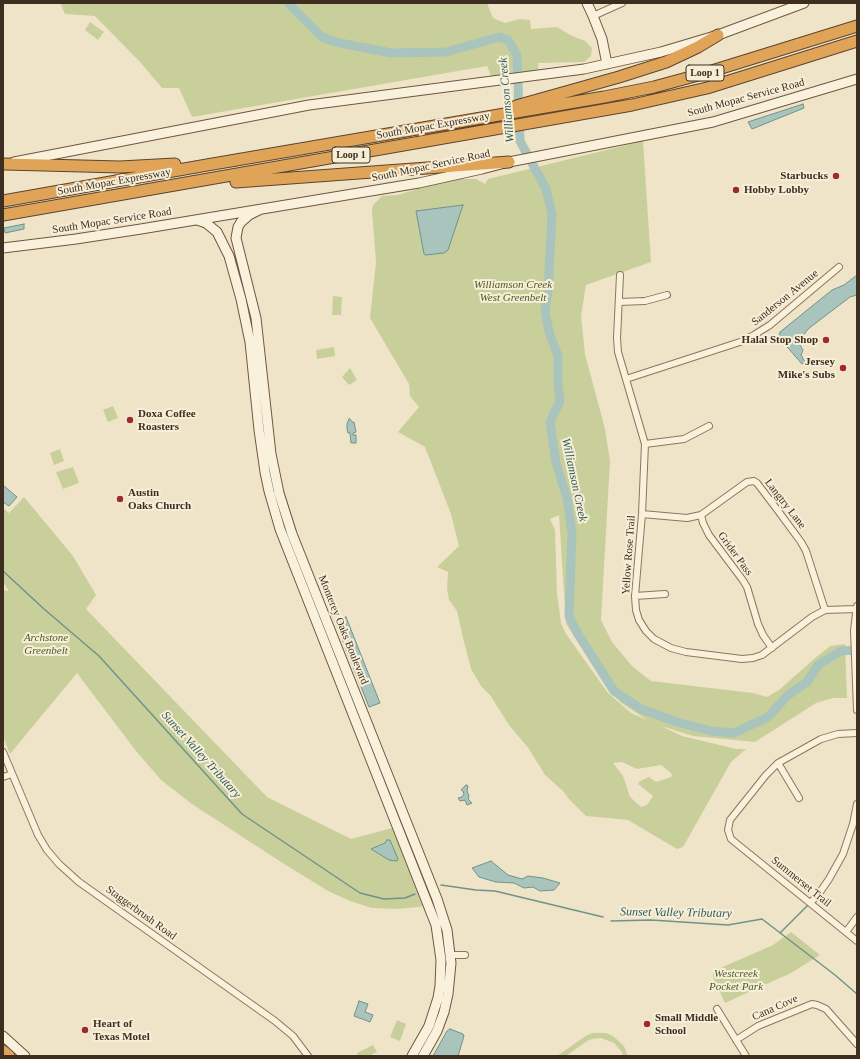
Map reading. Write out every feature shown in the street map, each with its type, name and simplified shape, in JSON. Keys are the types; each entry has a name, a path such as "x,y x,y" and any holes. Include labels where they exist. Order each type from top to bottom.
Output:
{"highway":[{"name":"Loop 1","path":"549,102 604,98 676,81 857,26"},
{"path":"549,102 666,62 698,47 718,35"},
{"name":"South Mopac Expressway","path":"3,215 632,106 706,88 857,41"},
{"name":"South Mopac Expressway","path":"3,201 460,121 496,112 549,102"},
{"path":"201,181 234,182 509,162"},
{"path":"4,164 120,167 179,164 207,165"},
{"path":"3,222 27,212"},
{"path":"3,1051 9,1056"}],"street":[{"path":"587,3 594,16 602,39 607,64"},
{"path":"594,16 622,3"},
{"path":"4,164 309,105 584,69 661,52 718,35 804,3"},
{"name":"South Mopac Service Road","path":"3,248 99,236 419,183 509,162 713,122 857,79"},
{"name":"Monterey Oaks Boulevard","path":"259,210 249,215 241,222 238,227 236,238 256,318 271,454 279,493 292,534 443,914 447,930 450,955 450,978 445,1008 437,1031 423,1056"},
{"name":"Monterey Oaks Boulevard","path":"197,220 206,223 217,232 229,256 238,285 250,342 265,472 269,492 280,529 436,925 441,960 438,998 429,1026 412,1056"},
{"name":"Sanderson Avenue","path":"626,379 740,342 754,335 770,325 839,267"},
{"name":"Yellow Rose Trail","path":"620,275 617,338 618,352 645,444 642,514 635,596 636,610 646,631 654,639 671,648 686,652 742,659 762,655 812,616 825,610 857,608"},
{"path":"619,302 645,301 667,296"},
{"path":"645,444 684,439 709,426"},
{"name":"Langtry Lane","path":"642,514 687,518 701,515 747,482 754,481 801,542 806,551 825,610"},
{"name":"Grider Pass","path":"701,515 709,535 742,578 758,624 763,635 772,648"},
{"path":"635,596 665,594"},
{"path":"857,608 854,630 857,710"},
{"path":"799,798 778,763 830,735 857,733"},
{"name":"Staggerbrush Road","path":"3,752 38,835 47,850 69,873 276,1021 293,1036 308,1056"},
{"name":"Summerset Trail","path":"778,763 730,820 728,830 731,839 857,941"},
{"path":"3,778 12,774"},
{"path":"810,903 818,895 829,879 843,854 853,824 857,804"},
{"path":"846,932 857,917"},
{"path":"450,955 465,955"},
{"name":"Cana Cove","path":"736,1040 758,1026 812,1004 826,1009 857,1044"},
{"path":"717,1009 746,1056"},
{"path":"3,1036 25,1056"}],"green space":[{"path":"60,3 487,3 493,18 505,23 520,19 530,20 531,29 557,27 570,35 585,41 592,48 591,56 584,62 538,63 539,75 493,81 487,66 192,117 179,88 162,88 140,62 95,16 65,14"},
{"path":"90,22 104,32 98,40 85,30"},
{"name":"Williamson Creek West Greenbelt","path":"643,141 651,262 586,285 581,316 585,354 605,429 610,461 601,620 612,642 632,666 651,681 753,693 767,697 779,690 830,646 845,644 847,698 833,698 816,703 755,742 693,736 661,726 682,736 736,749 746,749 731,762 683,847 677,849 628,820 586,816 563,791 545,775 529,749 509,725 490,695 481,686 471,669 457,611 449,600 447,589 448,572 437,567 459,546 451,514 425,447 398,432 419,407 410,396 409,384 370,318 376,262 372,211 373,205 382,196 398,195 450,179 476,179 485,184 488,179","holes":["559,515 566,624 597,671 620,702 647,720 631,713 608,693 566,634 561,623 557,593 555,530 550,519","622,762 637,769 661,765 672,774 671,777 656,782 649,777 640,781 638,784 653,796 647,805 641,807 630,797 623,776 613,763"]},
{"path":"333,296 342,297 341,315 332,315"},
{"path":"334,347 335,356 317,359 316,350"},
{"path":"350,368 357,380 349,385 342,377"},
{"path":"113,406 118,418 108,422 103,410"},
{"path":"60,449 64,461 54,465 50,453"},
{"path":"73,467 79,483 63,489 56,472"},
{"name":"Archstone Greenbelt","path":"24,497 73,556 96,595 86,609 267,797 351,839 396,827 427,906 398,909 372,908 350,901 328,891 192,804 161,780 136,751 77,673 10,754 3,737 3,590 9,591 3,582 3,508 9,513"},
{"name":"Westcreek Pocket Park","path":"791,932 820,955 791,973 725,1003 713,977 716,970 773,945"},
{"path":"397,1020 406,1024 400,1041 390,1037"},
{"path":"593,1033 606,1033 613,1036 624,1046 628,1056 623,1056 621,1051 614,1043 601,1038 587,1041 566,1056 557,1056 587,1035"},
{"path":"373,1045 377,1052 369,1056 358,1056 357,1053"}],"water":[{"path":"803,104 804,108 752,129 748,122"},
{"path":"463,205 448,250 444,253 424,254 416,211"},
{"path":"24,224 24,229 5,233 4,228"},
{"path":"857,275 857,295 850,297 808,329 803,336 800,345 803,350 801,355 805,362 802,364 781,340 779,336 780,332 832,290 844,285"},
{"path":"349,419 354,422 356,432 353,433 353,435 356,435 356,443 351,443 350,433 348,433 347,424"},
{"path":"3,485 17,497 9,506 3,502"},
{"path":"346,617 380,703 369,707 335,621"},
{"path":"466,785 468,786 468,799 472,803 467,805 465,800 460,801 458,798 462,797 464,794 461,790"},
{"path":"387,840 390,840 398,859 397,861 389,860 371,849 385,843"},
{"path":"491,861 508,875 522,879 528,876 543,878 560,883 554,890 540,891 533,887 524,888 514,883 496,882 479,877 472,868"},
{"path":"359,1001 368,1004 365,1012 373,1015 370,1022 354,1016"},
{"path":"450,1029 463,1034 464,1036 458,1056 433,1056 447,1031"}],"waterway":[{"name":"Williamson Creek","path":"288,3 322,37 335,42 391,53 446,52 499,37 508,40 517,55 520,141 546,189 552,214 548,291 545,310 549,332 558,356 558,385 560,401 550,422 556,463 567,498 572,533 569,616 578,634 614,691 641,709 677,722 711,731 734,733 768,717 788,695 807,682 818,665 841,651 857,650"},
{"name":"Sunset Valley Tributary","path":"3,571 44,609 99,656 242,814 360,893 384,899 405,898 415,894"},
{"name":"Sunset Valley Tributary","path":"441,885 495,891 603,917"},
{"path":"780,933 809,904"},
{"name":"Sunset Valley Tributary","path":"611,921 651,920 728,925 762,919 835,975 857,994"}],"place":[{"name":"Starbucks","path":"836,176"},
{"name":"Hobby Lobby","path":"736,190"},
{"name":"Halal Stop Shop","path":"826,340"},
{"name":"Jersey Mike's Subs","path":"843,368"},
{"name":"Doxa Coffee Roasters","path":"130,420"},
{"name":"Austin Oaks Church","path":"120,499"},
{"name":"Small Middle School","path":"647,1024"},
{"name":"Heart of Texas Motel","path":"85,1030"}]}
